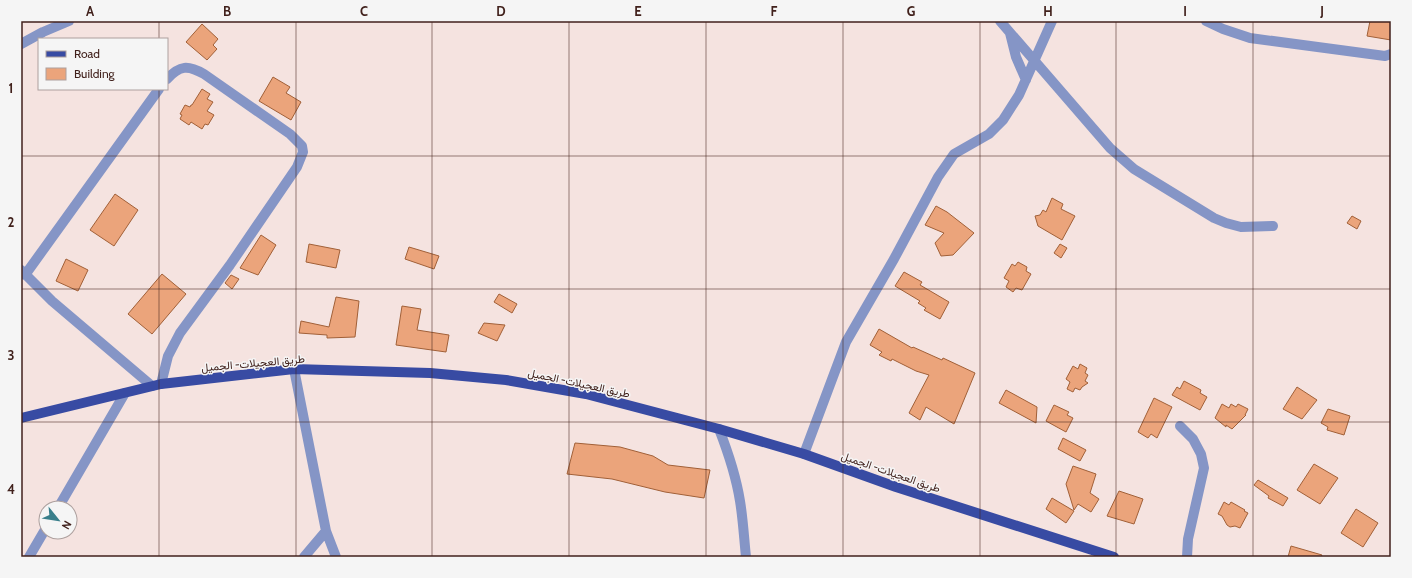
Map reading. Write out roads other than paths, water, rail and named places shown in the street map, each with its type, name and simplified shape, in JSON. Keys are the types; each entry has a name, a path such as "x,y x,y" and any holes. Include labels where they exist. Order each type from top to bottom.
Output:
{"main road":[{"name":"طريق العجيلات- الجميل","path":"21,418 156,385 294,369 430,373 506,380 586,394 719,429 804,454 896,487 1114,557"}],"street":[{"path":"21,44 68,21"},
{"path":"1000,21 1110,148 1130,166 1194,206 1226,223 1241,227 1273,226"},
{"path":"804,454 846,342 938,177 954,154 982,139 996,128 1012,108 1052,21"},
{"path":"1206,21 1223,29 1250,38 1384,56 1391,54"},
{"path":"1010,34 1016,57 1026,80"},
{"path":"158,90 23,272 52,301 156,385 168,356 180,333 279,194 297,167 303,152 302,146 290,134 196,69 189,67 182,68 175,71 168,78"},
{"path":"294,369 326,531 336,557"},
{"path":"63,500 125,393"},
{"path":"1180,426 1193,439 1201,454 1204,468 1188,539 1187,557"},
{"path":"719,429 730,456 738,490 746,557"},
{"path":"304,557 326,531"},
{"path":"29,557 39,540"}]}
